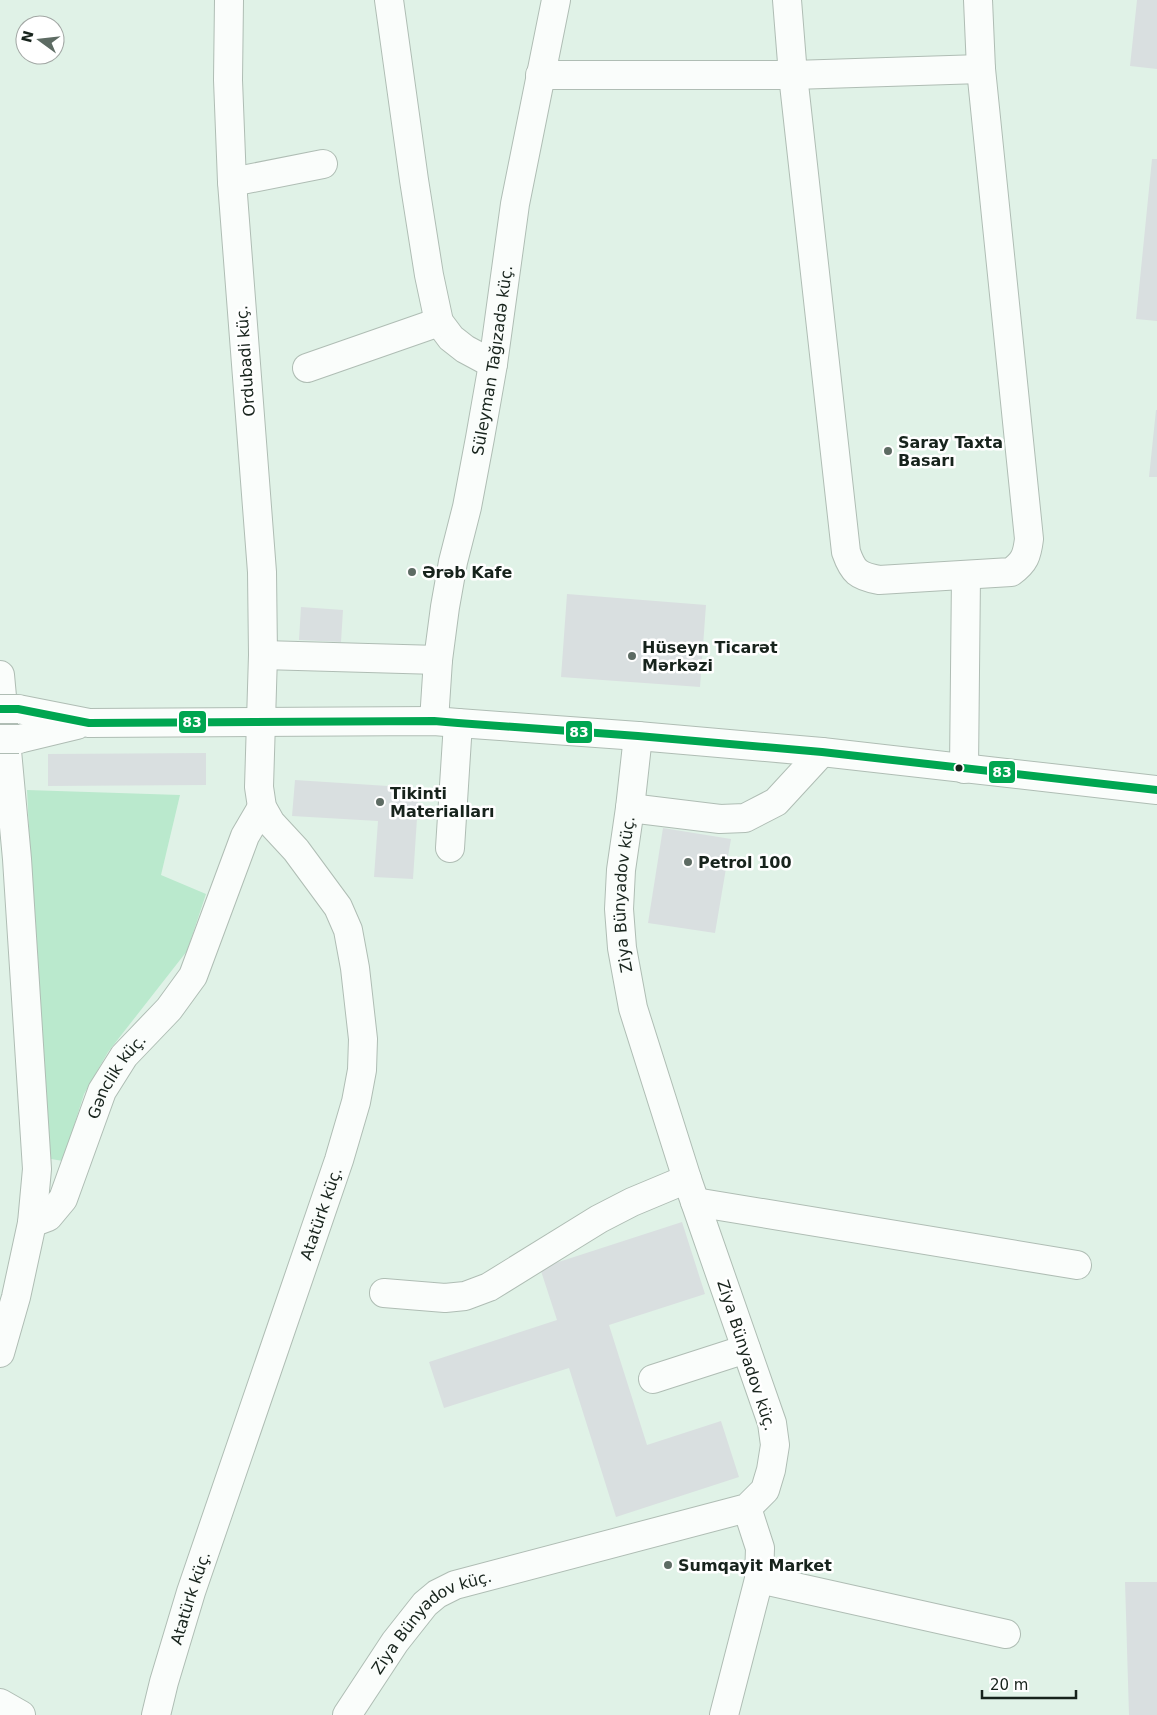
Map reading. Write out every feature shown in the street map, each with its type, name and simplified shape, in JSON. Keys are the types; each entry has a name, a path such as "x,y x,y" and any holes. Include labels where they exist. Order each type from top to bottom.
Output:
{"street":[{"name":"Ordubadi küç.","path":"229,0 228,80 232,182 262,572 263,655 261,722"},
{"path":"390,0 414,180 429,275 439,322 451,338 465,349 493,364"},
{"name":"Süleyman Tağızadə küç.","path":"450,848 446,722 438,660 453,562 467,507 493,364 515,204 556,0"},
{"path":"788,0 793,74 846,552 852,567 863,577 878,580 1011,572 1022,564 1028,551 1029,539 981,69 978,0"},
{"path":"540,75 793,74 981,69"},
{"path":"232,182 322,164"},
{"path":"307,368 439,322"},
{"path":"964,769 966,575"},
{"path":"263,655 438,660"},
{"path":"0,675 17,859 37,1169 32,1223 16,1297 0,1353"},
{"path":"9,709 89,723 446,722 822,752 1157,790"},
{"name":"Atatürk küç.","path":"156,1715 191,1592 339,1160 356,1102 362,1070 362,1030 355,968 348,930 338,907 296,850 271,823 262,807 260,787 261,722"},
{"path":"9,739 89,723"},
{"name":"Ziya Bünyadov küç.","path":"347,1715 395,1642 425,1604 437,1594 456,1584 747,1508 765,1490 771,1470 775,1445 772,1423 691,1190 633,1008 622,948 619,909 621,870 638,736"},
{"path":"630,808 720,819 745,818 776,802 822,752"},
{"name":"Gənclik küç.","path":"32,1223 48,1217 63,1199 102,1091 124,1056 170,1009 193,976 245,836 262,807"},
{"path":"384,1293 445,1298 465,1296 489,1287 632,1202 691,1190 1077,1265"},
{"path":"653,1378 746,1349"},
{"path":"724,1715 759,1579 760,1548 747,1508"},
{"path":"759,1579 1006,1634"},
{"path":"0,1703 21,1715"}],"green space":[{"path":"27,790 180,795 161,875 206,894 187,951 108,1052 84,1094 63,1161 45,1158"}],"building":[{"path":"1137,0 1157,0 1157,69 1130,66"},
{"path":"1152,159 1157,159 1157,321 1136,319"},
{"path":"1156,410 1157,477 1149,477"},
{"path":"567,594 706,605 700,687 561,677"},
{"path":"301,607 343,610 341,642 299,640"},
{"path":"206,753 206,785 48,786 48,754"},
{"path":"295,780 419,788 413,879 374,877 378,821 292,816"},
{"path":"663,828 731,839 715,933 648,923"},
{"path":"682,1222 705,1294 609,1325 647,1445 721,1421 739,1477 616,1517 569,1368 444,1408 429,1362 557,1320 540,1268"},
{"path":"1125,1582 1157,1582 1157,1715 1129,1715"}],"transit line":[{"name":"83","path":"0,709 18,709 89,723 434,721 822,752 1157,790"}],"place":[{"name":"Saray Taxta Basarı","path":"888,451"},
{"name":"Ərəb Kafe","path":"412,572"},
{"name":"Hüseyn Ticarət Mərkəzi","path":"632,656"},
{"name":"Tikinti Materialları","path":"380,802"},
{"name":"Petrol 100","path":"688,862"},
{"name":"Sumqayit Market","path":"668,1565"}]}
